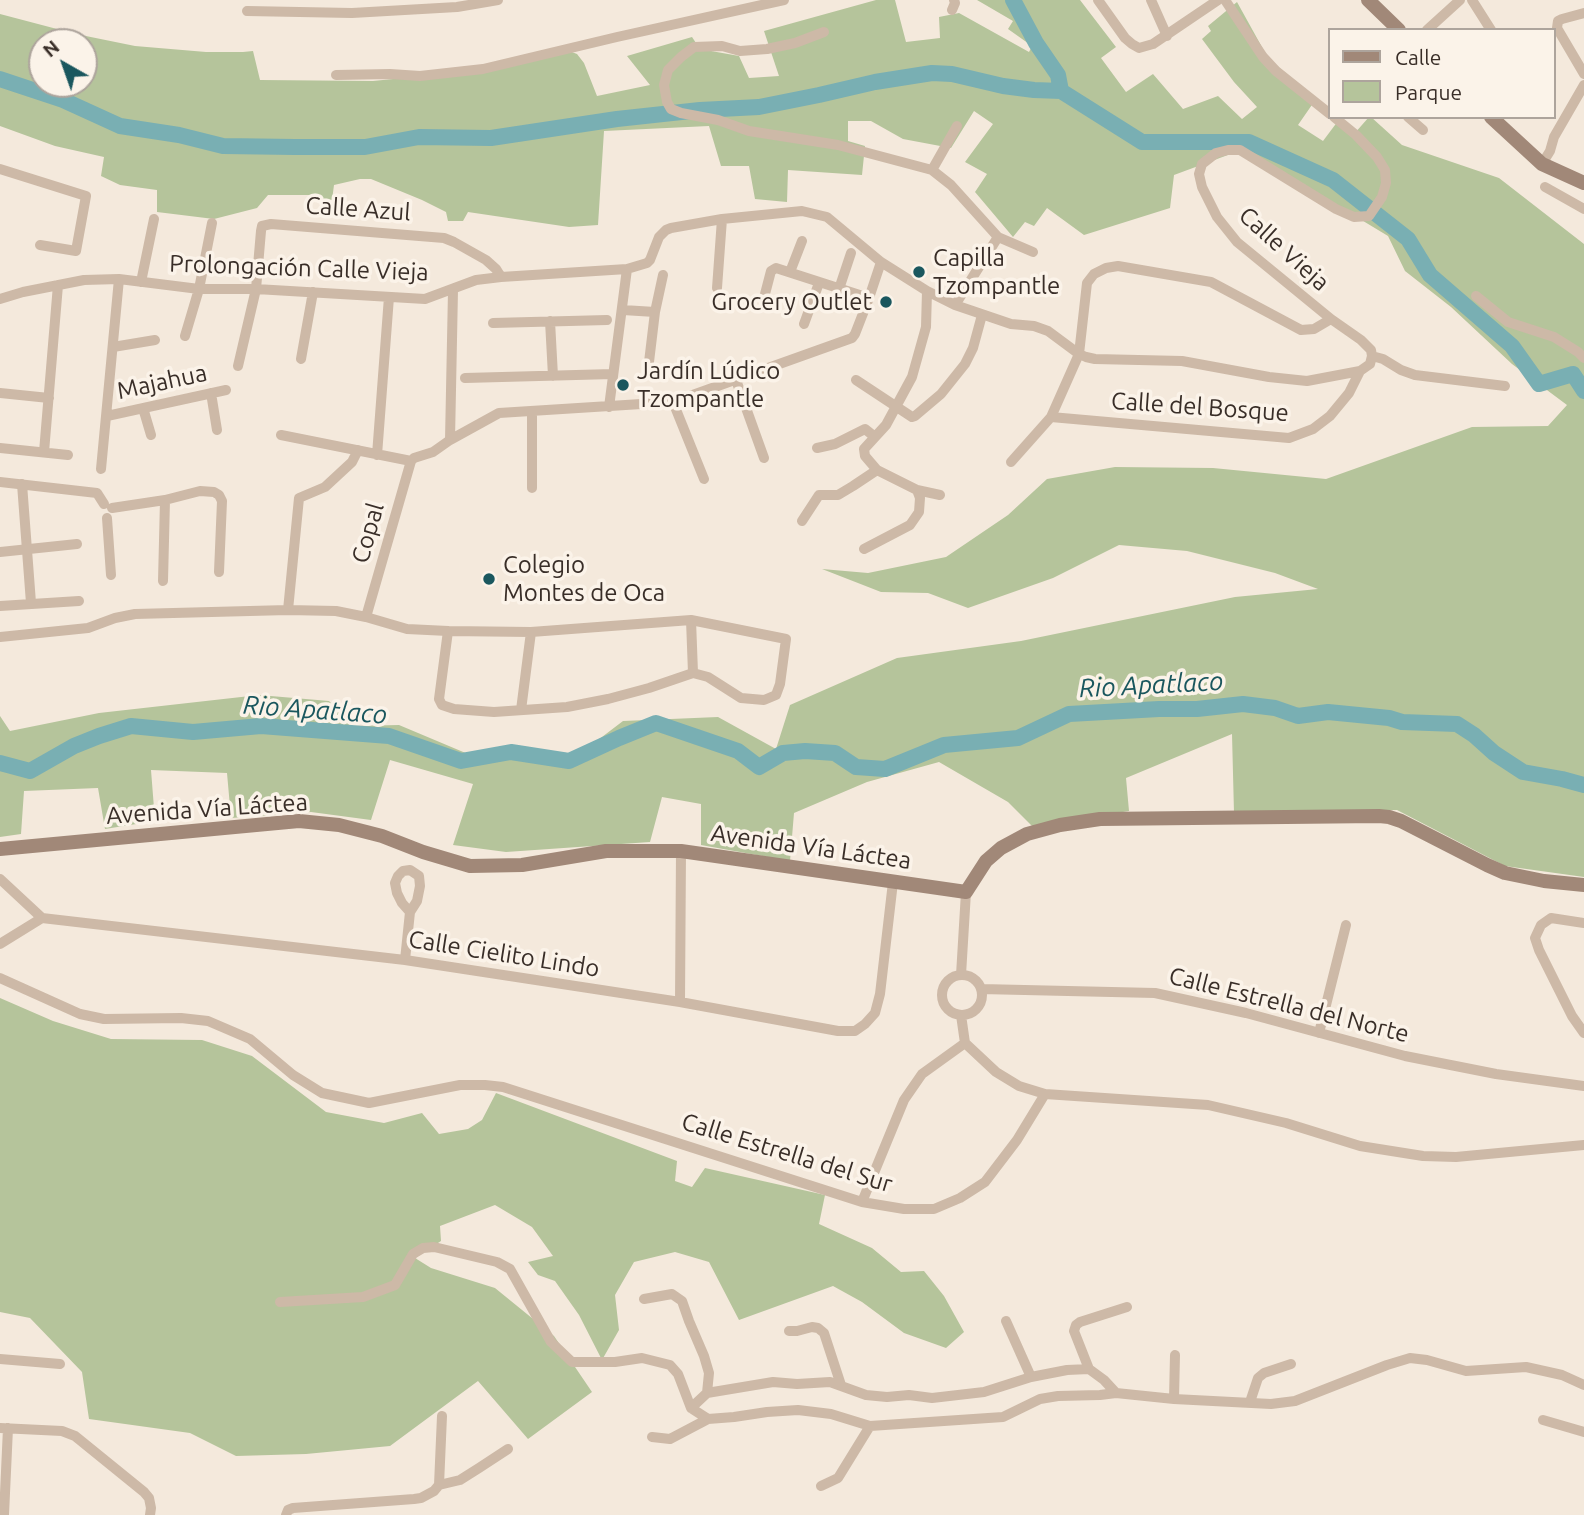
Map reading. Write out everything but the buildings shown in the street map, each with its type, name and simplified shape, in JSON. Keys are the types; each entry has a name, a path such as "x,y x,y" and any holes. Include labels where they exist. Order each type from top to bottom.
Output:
{"street":[{"path":"247,11 352,13 457,7 498,0"},
{"path":"336,75 420,76 483,69 784,0"},
{"path":"1098,0 1125,38 1139,48 1167,36 1218,0"},
{"path":"1151,0 1167,36"},
{"name":"Calle Vieja","path":"1225,0 1276,71 1328,113"},
{"path":"1368,0 1397,28"},
{"path":"1429,28 1460,0"},
{"path":"1472,0 1490,28"},
{"path":"1584,13 1558,21 1557,28 1584,74"},
{"path":"824,32 795,43 766,49 740,51 711,45 694,47 668,70 664,85 667,102 676,111 764,134 838,145 932,170 951,185 998,237 1032,252"},
{"path":"1539,161 1550,151 1554,137 1583,92"},
{"name":"Calle Vieja","path":"1336,119 1356,135 1377,157 1385,170 1386,183 1380,203 1369,216 1354,217 1336,209 1240,150 1228,150 1216,153 1200,168 1199,180 1217,217 1237,242 1331,319 1361,340 1373,356 1415,375 1505,386"},
{"path":"1410,119 1423,130"},
{"path":"1493,119 1539,161 1584,183"},
{"path":"932,170 957,126"},
{"path":"0,172 86,196 76,251 40,246"},
{"path":"1545,187 1584,209"},
{"path":"609,407 627,269 650,260 659,237 666,230 722,219 802,211 827,217 881,262 927,291 982,315 1048,331 1079,354 1095,359 1182,361 1307,381 1360,371 1370,364 1373,356"},
{"path":"141,282 154,219"},
{"path":"717,288 722,219"},
{"path":"185,336 199,289 212,223"},
{"name":"Calle Azul","path":"256,289 262,226 271,224 444,238 486,260 500,277"},
{"path":"956,305 998,237"},
{"path":"790,272 802,241"},
{"path":"839,289 851,253"},
{"path":"281,435 411,461 433,452 494,414 673,402 852,338 881,262"},
{"path":"1011,462 1051,417 1079,354 1087,283 1094,274 1106,268 1118,266 1211,282 1301,330 1314,329 1331,319"},
{"path":"765,293 771,271 776,268 869,298"},
{"name":"Prolongación Calle Vieja","path":"0,299 84,280 118,279 199,289 256,289 425,299 476,280 627,269"},
{"path":"649,362 663,275"},
{"path":"101,469 118,279"},
{"path":"804,324 819,283"},
{"path":"44,452 58,285"},
{"path":"238,366 256,289"},
{"path":"450,440 453,290"},
{"path":"927,291 926,327 912,377 886,425 864,449 865,456 877,470 917,490 940,495"},
{"path":"301,359 313,292"},
{"path":"1476,296 1508,322 1554,337 1584,358"},
{"path":"377,455 389,297"},
{"path":"623,310 655,312"},
{"path":"856,380 913,416 941,394 965,364 973,348 982,315"},
{"path":"493,323 607,320"},
{"path":"550,321 553,376"},
{"path":"113,347 155,340"},
{"name":"Calle del Bosque","path":"1051,417 1289,438 1313,429 1330,416 1349,393 1360,371"},
{"path":"465,378 613,374"},
{"path":"736,380 764,458"},
{"name":"Majahua","path":"107,416 226,390"},
{"path":"0,393 50,398"},
{"path":"211,393 217,430"},
{"path":"673,402 704,479"},
{"path":"143,408 151,435"},
{"path":"532,412 532,488"},
{"path":"817,449 835,444 864,429 875,436"},
{"path":"0,448 68,455"},
{"path":"288,610 299,498 325,486 352,462 358,450"},
{"name":"Copal","path":"366,617 411,461"},
{"path":"802,521 819,495 838,495 877,470"},
{"path":"0,482 97,494 108,510 111,575"},
{"path":"22,484 31,603"},
{"path":"108,510 206,490 214,492 222,501 219,572"},
{"path":"864,549 910,525 919,512 920,498 917,490"},
{"path":"163,581 164,500"},
{"path":"0,552 77,544"},
{"path":"0,606 79,601"},
{"path":"0,637 88,628 135,614 288,610 336,611 407,629 448,631 531,632 691,620 786,639 780,684 776,695 764,700 741,698 708,677 693,673 608,699 566,707 494,712 453,709 442,705 439,699 448,631"},
{"path":"691,620 693,673"},
{"path":"522,710 531,632"},
{"path":"961,975 966,892 986,860 1001,848 1027,834 1060,825 1100,820 1389,817 1419,829 1496,870 1544,881 1584,885"},
{"name":"Avenida Vía Láctea","path":"0,849 299,821 339,825 382,836 470,866 522,864 606,851 681,851 966,892"},
{"path":"680,1002 681,851"},
{"path":"0,879 41,918 0,944"},
{"name":"Calle Cielito Lindo","path":"41,918 405,960 680,1002 838,1031 855,1031 875,1013 880,995 893,881"},
{"path":"405,960 410,912"},
{"path":"1584,923 1551,918 1541,925 1535,938 1539,950 1578,1016 1584,1033"},
{"path":"1319,1033 1346,925"},
{"path":"954,976 974,978 981,989 978,1008 967,1015 961,1016 948,1010 942,998 944,985 954,976"},
{"name":"Calle Estrella del Sur","path":"0,978 80,1014 104,1019 181,1018 208,1021 250,1039 293,1075 322,1093 369,1103 460,1085 503,1087 862,1202 904,1209 934,1209 960,1198 985,1182 1017,1140 1045,1094"},
{"name":"Calle Estrella del Norte","path":"981,989 1155,993 1247,1013 1418,1059 1496,1074 1584,1086"},
{"path":"961,1016 965,1043 996,1072 1019,1086 1045,1094 1208,1105 1286,1123 1360,1146 1423,1156 1455,1157 1584,1145"},
{"path":"862,1202 904,1100 922,1074 965,1043"},
{"path":"280,1302 363,1297 395,1286 413,1254 423,1248 434,1247 496,1262 510,1269 551,1342 572,1363 642,1358 670,1365 678,1374 691,1408 708,1419"},
{"path":"644,1299 672,1294 682,1301 709,1373 707,1393"},
{"path":"1116,1393 1089,1369 1074,1331 1080,1321 1127,1307"},
{"path":"1006,1321 1031,1377"},
{"path":"789,1331 812,1327 824,1333 841,1385"},
{"path":"1174,1399 1175,1355"},
{"path":"653,1437 670,1439 708,1419 798,1410 831,1414 870,1426 1003,1418 1040,1399 1058,1395 1116,1393 1271,1404 1295,1401 1387,1364 1410,1358 1466,1371 1526,1367 1562,1375 1584,1385"},
{"path":"0,1359 60,1364"},
{"path":"1250,1402 1258,1378 1264,1373 1291,1364"},
{"path":"691,1408 707,1393 773,1382 830,1382 866,1395 932,1398 984,1392 1031,1377 1089,1369"},
{"path":"439,1485 442,1416"},
{"path":"1543,1420 1584,1432"},
{"path":"821,1486 838,1478 870,1426"},
{"path":"2,1515 4,1428 62,1432 75,1436 144,1492 149,1498 150,1515"},
{"path":"286,1515 288,1510 293,1508 421,1497 434,1491 439,1485 460,1480 508,1448"}],"green space":[{"path":"876,0 895,0 906,42 940,38 939,17 959,13 1029,52 1032,46 1008,29 1013,21 977,0 1080,0 1116,47 1101,58 1126,92 1153,74 1183,109 1218,96 1242,119 1257,107 1234,82 1202,39 1211,31 1208,26 1237,2 1268,58 1316,99 1298,125 1323,141 1338,121 1354,134 1367,119 1373,119 1402,145 1499,178 1584,244 1584,877 1505,866 1397,810 1234,813 1232,734 1126,778 1129,811 1033,827 1008,802 939,762 867,782 794,813 790,861 701,845 701,804 662,797 650,842 506,852 453,845 473,784 390,760 371,820 311,812 231,818 227,773 151,770 155,821 105,829 98,788 24,791 21,834 0,837 0,716 10,731 99,713 259,695 329,701 353,726 399,725 468,754 524,747 577,756 623,721 718,717 776,749 790,705 897,658 1021,641 1235,597 1318,589 1275,573 1187,551 1119,545 1053,578 968,608 928,593 881,592 822,569 868,573 946,557 1008,515 1047,479 1115,467 1213,468 1326,479 1472,427 1548,426 1567,405 1512,364 1451,307 1405,271 1388,236 1244,149 1174,175 1170,208 1084,235 1047,208 1034,226 1025,222 1013,237 975,192 987,174 965,162 993,124 974,111 951,148 903,139 871,121 848,121 848,141 865,146 862,175 788,170 787,202 755,199 749,166 721,166 709,126 604,131 598,225 569,227 468,212 463,221 448,221 446,212 371,179 334,185 332,200 312,195 268,195 257,208 214,219 157,212 157,190 120,185 101,176 104,157 55,146 0,126 0,14 53,28 28,28 28,98 98,98 98,38 135,46 206,52 253,51 260,80 373,81 443,74 569,51 577,54 584,63 597,96 650,85 627,56 692,37 700,49 739,56 749,78 779,76 764,31"},
{"path":"0,998 53,1021 111,1039 202,1040 252,1056 326,1112 384,1123 422,1113 439,1134 468,1129 482,1120 496,1093 677,1161 675,1181 692,1187 705,1168 825,1195 819,1224 872,1248 901,1272 924,1271 944,1296 964,1332 946,1348 904,1333 862,1302 833,1286 739,1320 709,1262 675,1252 634,1262 615,1295 619,1330 602,1360 579,1315 555,1281 538,1275 528,1262 553,1256 532,1227 495,1205 440,1226 441,1241 415,1258 431,1268 495,1288 554,1336 592,1392 528,1439 478,1381 390,1446 306,1454 236,1456 190,1433 89,1419 82,1372 30,1318 0,1312"}],"waterway":[{"path":"0,79 63,100 120,126 179,135 223,146 295,147 365,147 419,137 491,138 617,119 759,107 875,82 932,73 952,74 1003,86 1061,91 1058,75 1036,43 1013,0"},
{"path":"1061,91 1142,142 1249,142 1333,180 1408,239 1430,275 1512,346 1539,384 1573,374 1584,391"},
{"name":"Rio Apatlaco","path":"0,763 30,771 74,746 131,726 193,732 261,726 389,736 461,761 511,752 569,761 656,723 738,751 759,767 783,753 805,751 835,753 856,767 885,769 944,745 1018,738 1069,714 1197,709 1243,704 1275,708 1298,716 1328,712 1389,718 1402,722 1457,724 1523,772 1584,785"}],"place":[{"name":"Capilla Tzompantle","path":"919,272"},
{"name":"Grocery Outlet","path":"886,302"},
{"name":"Jardín Lúdico Tzompantle","path":"623,385"},
{"name":"Colegio Montes de Oca","path":"489,579"}]}
